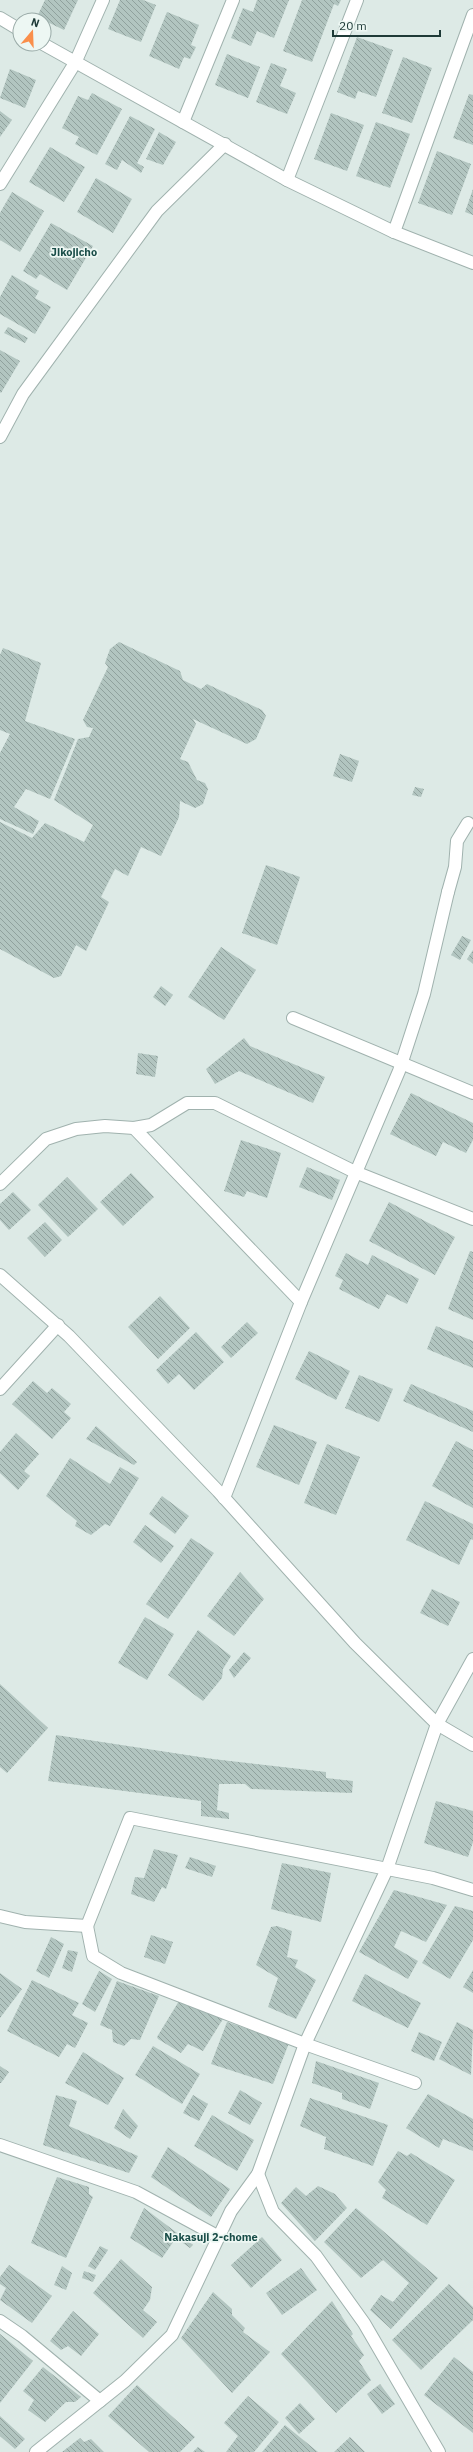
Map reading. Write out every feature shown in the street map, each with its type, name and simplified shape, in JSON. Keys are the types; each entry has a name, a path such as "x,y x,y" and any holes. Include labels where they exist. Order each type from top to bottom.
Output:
{"street":[{"path":"0,184 75,63 103,0"},
{"path":"183,122 233,0"},
{"path":"288,180 357,0"},
{"path":"394,232 473,15"},
{"path":"0,18 12,25"},
{"path":"52,49 288,180 394,232 473,262"},
{"path":"0,437 23,394 157,211 225,144"},
{"path":"224,1498 301,1302 402,1064 424,994 455,868 457,841 468,823"},
{"path":"293,1018 473,1093"},
{"path":"0,1184 46,1139 76,1129 105,1126 134,1128 151,1125 187,1103 215,1103 355,1172 473,1218"},
{"path":"134,1128 301,1302"},
{"path":"0,1275 58,1325 224,1498 355,1643 437,1724 473,1745"},
{"path":"0,1389 58,1325"},
{"path":"36,2452 125,2381 172,2336 230,2211 258,2174 305,2044 387,1869 437,1724 473,1659"},
{"path":"415,2083 305,2044 121,1973 93,1956 87,1926 130,1818 433,1878 473,1890"},
{"path":"0,1916 25,1922 87,1926"},
{"path":"0,2145 136,2192 219,2237"},
{"path":"258,2174 273,2212 316,2256 364,2323 439,2452"},
{"path":"0,2321 22,2336 100,2401"}],"building":[{"path":"45,0 78,0 64,30 52,24 52,12 39,12"},
{"path":"120,0 143,0 156,5 141,42 108,29"},
{"path":"257,0 289,0 274,38 257,31 251,46 231,38 243,8 253,12"},
{"path":"302,0 341,0 338,6 334,4 312,62 283,51"},
{"path":"167,12 199,25 191,45 196,47 190,59 184,57 179,69 149,56"},
{"path":"357,37 393,50 376,97 358,91 355,99 337,92"},
{"path":"227,54 260,67 248,98 215,85"},
{"path":"403,57 432,68 412,123 382,113"},
{"path":"271,63 287,69 280,86 296,93 287,114 256,102"},
{"path":"10,69 36,80 25,108 0,98"},
{"path":"92,93 122,109 97,155 75,144 79,137 62,128 78,96 88,100"},
{"path":"469,94 473,95 473,145 453,138"},
{"path":"0,111 12,120 0,137"},
{"path":"331,113 364,125 347,171 314,159"},
{"path":"130,116 155,129 137,163 144,167 141,173 122,160 117,170 105,164"},
{"path":"376,122 410,134 390,188 356,176"},
{"path":"159,132 176,142 163,165 146,159"},
{"path":"50,147 85,167 64,202 29,182"},
{"path":"437,151 471,164 452,215 418,203"},
{"path":"96,178 132,199 113,233 77,212"},
{"path":"473,189 473,215 465,212"},
{"path":"12,192 44,211 20,252 0,240 0,213"},
{"path":"51,223 93,246 67,290 40,274 36,279 23,271"},
{"path":"12,275 39,291 35,298 51,307 35,334 0,314 0,297"},
{"path":"8,327 28,338 25,343 4,333"},
{"path":"0,350 20,361 1,393 0,392"},
{"path":"119,642 180,671 183,680 201,689 207,684 262,710 266,716 256,739 247,744 193,719 196,724 180,759 188,762 197,780 205,783 208,789 203,804 195,808 180,801 179,817 161,856 141,847 128,876 115,869 101,897 109,902 86,951 76,945 61,976 54,978 0,949 0,822 32,838 45,823 84,842 93,825 54,800 78,739 89,737 93,728 87,727 83,720 108,667 105,663 110,649"},
{"path":"3,648 41,663 25,721 75,739 50,799 26,789 14,807 39,821 33,834 0,819 0,753 10,734 0,730 0,655"},
{"path":"340,754 359,761 352,782 333,776"},
{"path":"415,787 424,789 421,797 412,795"},
{"path":"266,865 300,877 277,945 242,933"},
{"path":"462,936 471,940 460,960 451,955"},
{"path":"221,947 256,970 224,1020 188,997"},
{"path":"473,950 473,964 467,959"},
{"path":"161,986 173,995 165,1006 153,997"},
{"path":"244,1038 250,1046 325,1077 313,1103 239,1071 215,1084 206,1069"},
{"path":"138,1053 158,1056 155,1077 136,1074"},
{"path":"411,1093 473,1123 473,1140 466,1153 443,1142 436,1156 390,1134"},
{"path":"241,1140 281,1153 267,1198 247,1191 244,1197 224,1191"},
{"path":"307,1167 340,1180 332,1200 299,1187"},
{"path":"131,1173 154,1197 123,1226 100,1202"},
{"path":"67,1177 98,1209 68,1237 38,1205"},
{"path":"13,1192 31,1210 9,1230 0,1220 0,1204"},
{"path":"389,1202 455,1237 435,1275 369,1241"},
{"path":"45,1222 62,1240 45,1257 27,1238"},
{"path":"470,1251 473,1252 473,1320 448,1309"},
{"path":"346,1253 368,1265 372,1255 419,1279 407,1304 387,1294 379,1309 339,1289 343,1280 335,1276"},
{"path":"160,1296 190,1328 158,1359 128,1327"},
{"path":"247,1322 258,1333 231,1358 221,1347"},
{"path":"436,1326 473,1341 473,1368 427,1349"},
{"path":"196,1332 224,1362 194,1390 179,1374 168,1384 156,1370"},
{"path":"309,1351 350,1371 336,1400 295,1379"},
{"path":"359,1375 393,1389 379,1422 345,1408"},
{"path":"33,1381 47,1393 52,1388 71,1404 64,1412 71,1418 52,1439 12,1404"},
{"path":"411,1384 473,1411 473,1432 403,1401"},
{"path":"274,1425 317,1442 299,1485 256,1467"},
{"path":"96,1426 137,1462 134,1465 86,1439"},
{"path":"16,1433 39,1454 24,1471 30,1476 18,1490 0,1473 0,1452"},
{"path":"456,1441 473,1450 473,1508 432,1486"},
{"path":"327,1444 360,1457 336,1515 304,1503"},
{"path":"70,1458 110,1484 120,1467 139,1478 110,1526 105,1524 91,1535 75,1526 77,1521 46,1496"},
{"path":"162,1496 189,1516 175,1534 149,1514"},
{"path":"425,1501 473,1524 473,1540 471,1539 459,1565 406,1540"},
{"path":"145,1525 174,1546 161,1563 133,1542"},
{"path":"191,1538 214,1553 168,1619 146,1604"},
{"path":"240,1572 264,1599 234,1636 207,1616"},
{"path":"432,1589 460,1602 448,1626 420,1613"},
{"path":"145,1617 174,1634 147,1680 118,1663"},
{"path":"198,1630 231,1656 223,1669 222,1678 203,1701 168,1675"},
{"path":"244,1652 251,1658 234,1678 229,1670"},
{"path":"0,1684 48,1728 7,1773 0,1767"},
{"path":"56,1735 213,1759 326,1772 326,1778 353,1781 352,1793 251,1789 245,1784 219,1784 217,1810 229,1813 229,1819 201,1816 201,1801 48,1781"},
{"path":"436,1801 473,1811 473,1842 468,1857 424,1843"},
{"path":"154,1849 178,1855 166,1889 162,1887 154,1902 131,1894 135,1877 144,1878"},
{"path":"190,1857 216,1866 212,1877 185,1868"},
{"path":"282,1863 331,1873 321,1922 271,1909"},
{"path":"394,1890 447,1905 426,1942 401,1931 394,1947 418,1961 408,1979 359,1952"},
{"path":"455,1906 473,1911 473,1940 450,1979 422,1963"},
{"path":"277,1926 292,1931 287,1957 298,1960 295,1967 316,1980 296,2019 268,2007 278,1978 256,1965 271,1927"},
{"path":"151,1935 173,1942 165,1964 144,1957"},
{"path":"51,1937 64,1944 49,1978 36,1971"},
{"path":"68,1950 78,1952 72,1972 62,1968"},
{"path":"473,1970 473,1993 463,1987"},
{"path":"99,1971 112,1979 95,2012 82,2004"},
{"path":"0,1973 22,1989 0,2018"},
{"path":"365,1974 421,2003 408,2028 352,2001"},
{"path":"32,1980 79,2003 72,2015 88,2023 75,2048 67,2044 59,2057 7,2031"},
{"path":"117,1981 159,1996 140,2040 131,2039 124,2046 113,2042 112,2030 100,2025"},
{"path":"179,2001 223,2019 203,2051 188,2044 181,2053 157,2037"},
{"path":"227,2022 289,2043 273,2084 211,2064"},
{"path":"457,2022 473,2030 471,2075 439,2059"},
{"path":"419,2032 442,2042 434,2061 411,2051"},
{"path":"153,2046 200,2074 182,2104 135,2075"},
{"path":"83,2052 124,2078 108,2105 65,2083"},
{"path":"316,2061 379,2083 370,2109 342,2099 342,2093 312,2083"},
{"path":"0,2066 9,2072 1,2083 0,2083"},
{"path":"240,2090 262,2103 250,2125 228,2113"},
{"path":"428,2094 473,2119 473,2151 443,2139 439,2148 406,2128"},
{"path":"56,2095 77,2101 69,2126 138,2156 129,2173 43,2145"},
{"path":"193,2095 208,2104 199,2121 183,2113"},
{"path":"310,2098 388,2125 373,2166 324,2149 326,2137 300,2126"},
{"path":"123,2109 138,2126 130,2139 114,2128"},
{"path":"212,2115 254,2140 237,2171 194,2146"},
{"path":"168,2147 230,2189 211,2217 151,2177"},
{"path":"398,2151 407,2156 411,2153 455,2180 427,2225 382,2198 386,2190 378,2182"},
{"path":"57,2177 89,2187 89,2194 93,2197 66,2258 31,2243"},
{"path":"318,2186 335,2194 347,2208 315,2241 281,2203 296,2187 306,2196"},
{"path":"144,2208 193,2245 190,2248 176,2238 162,2258 130,2238"},
{"path":"356,2208 438,2278 391,2329 370,2310 381,2295 393,2302 409,2283 383,2260 361,2278 324,2242"},
{"path":"262,2237 282,2260 251,2288 231,2265"},
{"path":"100,2246 108,2250 95,2270 88,2266"},
{"path":"121,2259 152,2287 150,2300 143,2310 157,2322 143,2338 93,2293"},
{"path":"9,2265 52,2296 32,2323 0,2300 6,2288 0,2284 0,2277"},
{"path":"62,2266 72,2273 66,2290 54,2285"},
{"path":"301,2268 317,2290 282,2315 266,2293"},
{"path":"84,2271 96,2275 93,2282 82,2278"},
{"path":"449,2284 473,2307 473,2320 421,2370 392,2340"},
{"path":"213,2292 232,2309 232,2315 245,2328 243,2332 270,2352 232,2393 181,2338"},
{"path":"332,2301 353,2334 351,2336 364,2355 359,2361 371,2380 336,2413 281,2354"},
{"path":"73,2311 99,2334 81,2356 68,2346 61,2350 50,2341"},
{"path":"0,2334 33,2361 0,2403"},
{"path":"454,2357 473,2372 473,2433 424,2395"},
{"path":"43,2367 81,2397 75,2402 66,2402 45,2422 28,2410 34,2400 23,2391"},
{"path":"380,2384 395,2404 382,2414 367,2394"},
{"path":"137,2385 195,2437 180,2452 149,2452 108,2416"},
{"path":"248,2396 279,2422 254,2452 226,2452 238,2436 224,2423"},
{"path":"300,2403 315,2419 299,2434 285,2418"},
{"path":"0,2416 25,2439 15,2449 0,2436"},
{"path":"285,2425 318,2452 262,2452"},
{"path":"350,2437 365,2452 334,2452"},
{"path":"80,2438 84,2442 91,2439 104,2452 62,2452"},
{"path":"198,2447 205,2452 193,2452"}],"district":[{"name":"Jikojicho","path":"74,252"},
{"name":"Nakasuji 2-chome","path":"211,2237"}]}
